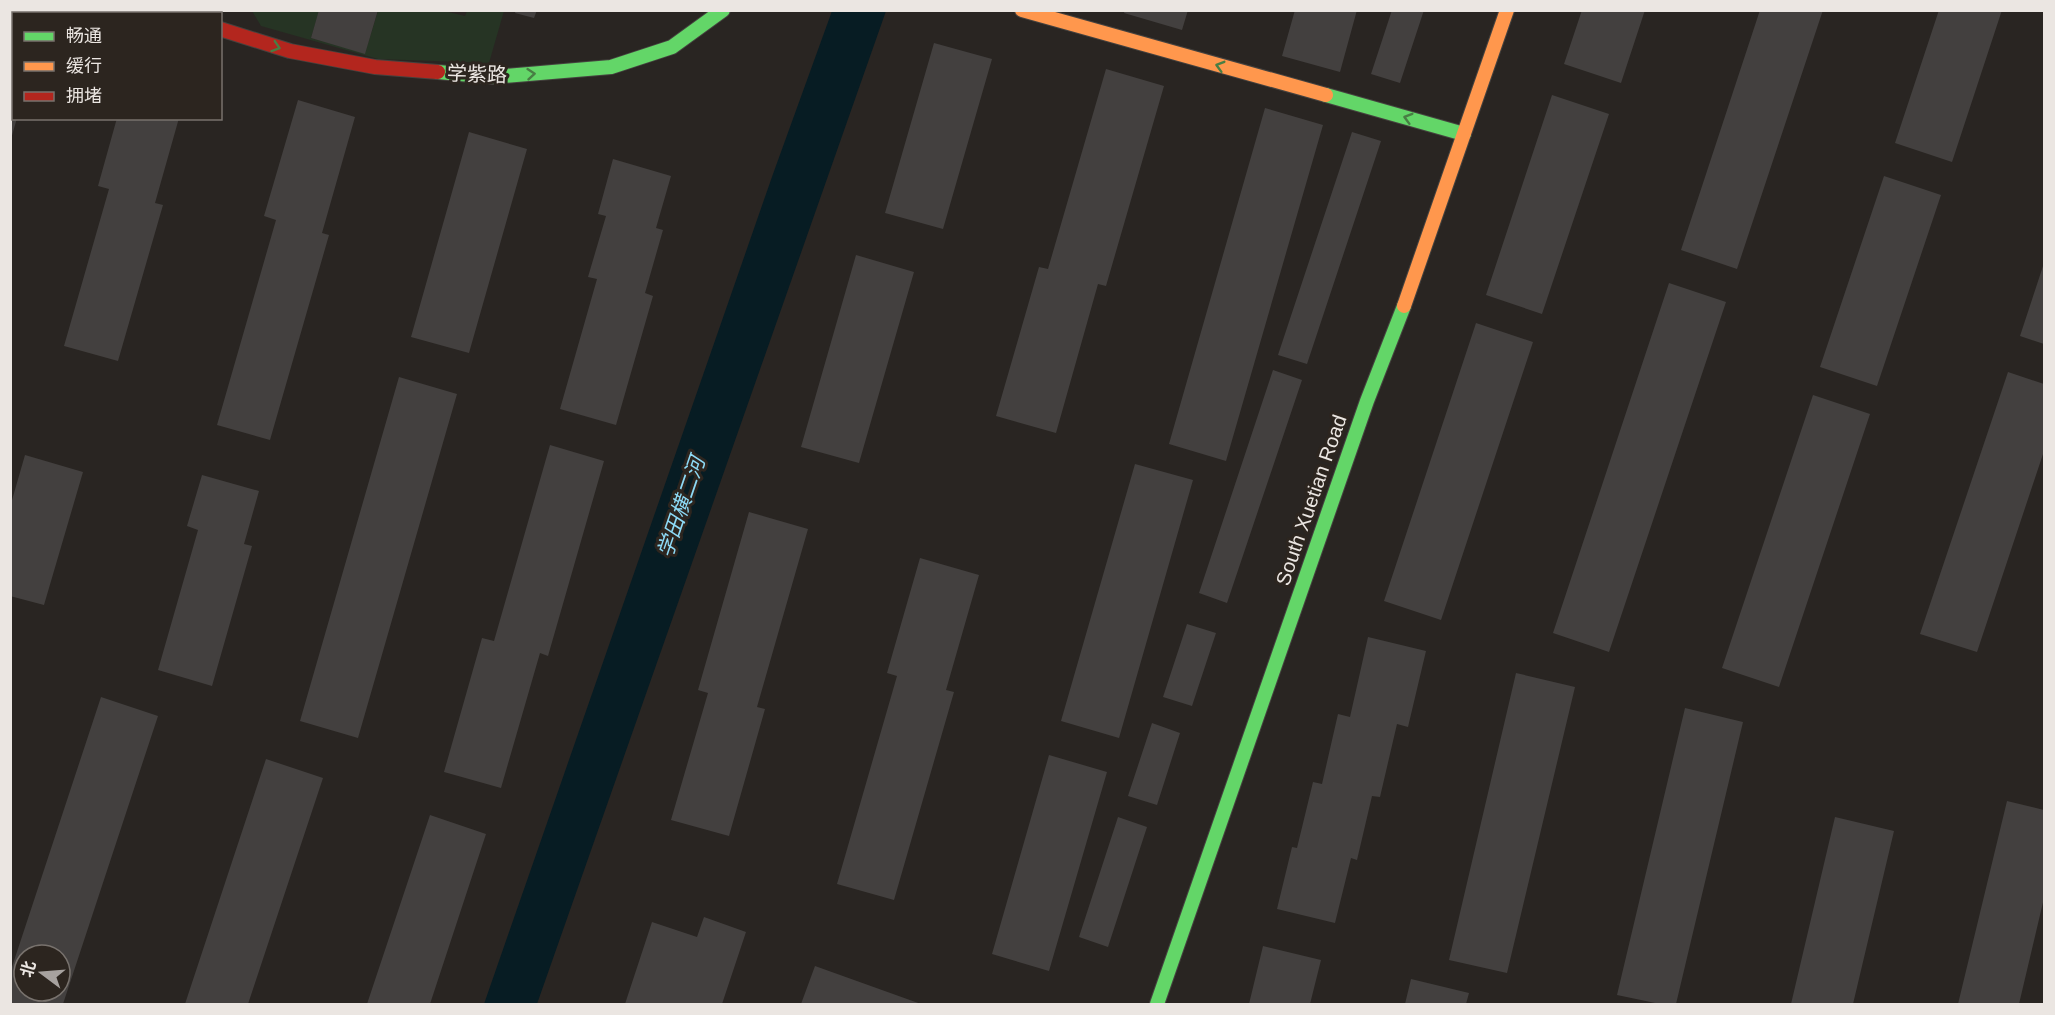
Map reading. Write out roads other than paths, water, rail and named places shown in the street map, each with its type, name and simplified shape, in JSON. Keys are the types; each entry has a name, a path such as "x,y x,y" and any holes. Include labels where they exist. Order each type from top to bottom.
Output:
{"street":[{"name":"学紫路","path":"222,30 290,51 375,67 492,77 610,67 672,47 723,10"},
{"path":"1022,10 1464,134"},
{"name":"South Xuetian Road","path":"1157,1005 1366,400 1413,282 1506,10"}],"water":[{"name":"学田横二河","path":"832,11 886,11 537,1004 484,1004 773,174"}]}
